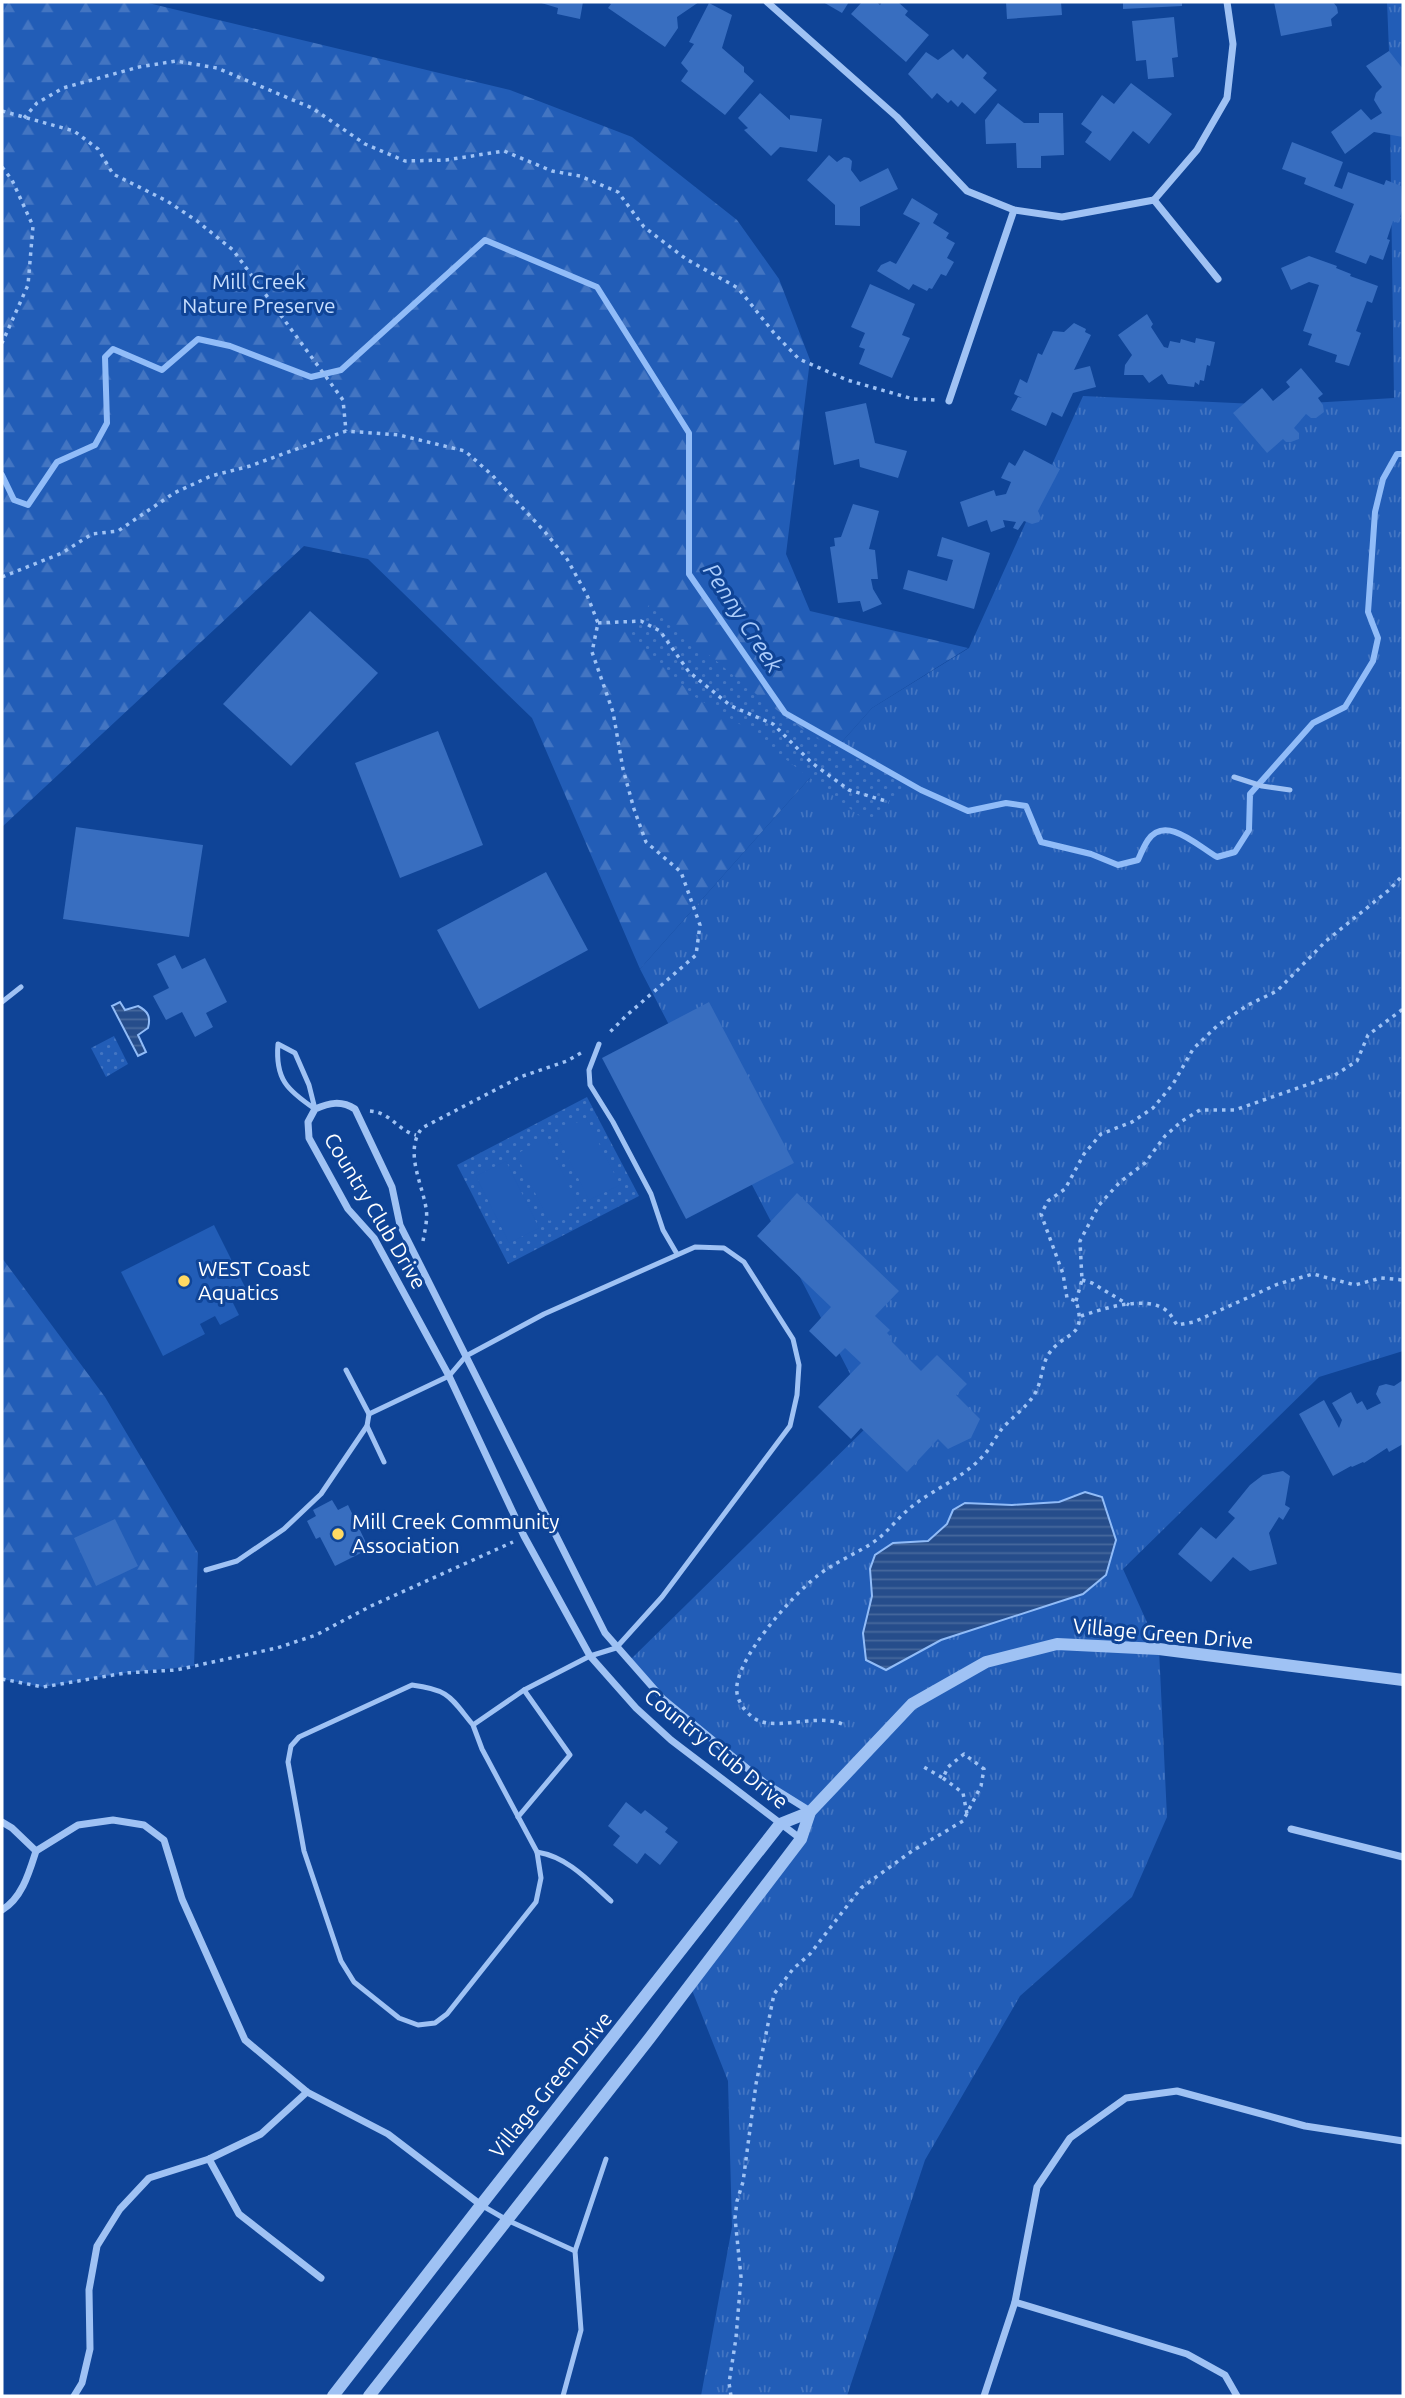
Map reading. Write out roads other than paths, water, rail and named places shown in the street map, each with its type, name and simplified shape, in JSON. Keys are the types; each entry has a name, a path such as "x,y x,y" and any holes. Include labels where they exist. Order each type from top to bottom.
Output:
{"street":[{"path":"767,2 897,117 967,191 1014,210 1062,217 1154,200 1197,150 1227,98 1233,44 1227,2"},
{"path":"1154,200 1218,279"},
{"path":"948,401 1014,210"},
{"name":"Country Club Drive","path":"801,1839 671,1740 636,1709 590,1657 524,1536 449,1376 374,1238 348,1209 309,1138 308,1122 315,1109 329,1103 346,1103 355,1109 392,1187 400,1225 605,1633 663,1699 765,1783 810,1812"},
{"name":"Village Green Drive","path":"333,2396 780,1824 810,1812 912,1704 986,1662 1057,1644 1159,1649 1403,1680"},
{"name":"Village Green Drive","path":"369,2396 801,1839 810,1812"},
{"path":"2,1910 13,1904 29,1874 36,1851 78,1825 113,1820 144,1825 164,1840 183,1899 245,2040 307,2092 388,2134 481,2205"},
{"path":"2,1822 36,1851"},
{"path":"1291,1829 1403,1857"},
{"path":"984,2396 1015,2302 1037,2187 1070,2138 1126,2098 1177,2091 1305,2126 1403,2141"},
{"path":"74,2396 82,2383 90,2349 89,2290 97,2246 120,2209 149,2178 209,2159 261,2134 307,2092"},
{"path":"209,2159 239,2214 321,2278"},
{"path":"1015,2302 1187,2354 1225,2375 1237,2396"}],"lane":[{"path":"1234,777 1262,786 1290,790"},
{"path":"2,1002 21,987"},
{"path":"278,1044 295,1053 309,1085 315,1109 292,1094 276,1065 278,1044"},
{"path":"599,1044 589,1070 590,1085 651,1194 663,1230 677,1254"},
{"path":"369,1414 449,1376 466,1356 544,1314 695,1247 724,1248 744,1262 793,1339 799,1365 797,1395 790,1426 662,1597 616,1648 590,1657 524,1689 473,1725"},
{"path":"206,1570 237,1561 284,1529 321,1494 367,1426 369,1414 346,1370"},
{"path":"367,1426 384,1462"},
{"path":"412,1685 447,1693 473,1725 482,1749 518,1817 537,1852 541,1878 536,1902 447,2014 435,2023 418,2025 399,2018 354,1982 341,1961 304,1851 288,1762 291,1746 299,1737 412,1685"},
{"path":"518,1817 570,1755 524,1689"},
{"path":"537,1852 552,1854 569,1864 611,1900"},
{"path":"562,2396 581,2330 575,2251 606,2159"},
{"path":"481,2205 575,2251"}],"waterway":[{"name":"Penny Creek","path":"2,475 14,500 28,505 57,462 95,445 107,423 105,357 113,349 162,370 198,339 230,346 311,377 341,370 485,240 597,287 689,433 689,574 785,713 921,790 968,811 1006,803 1026,806 1041,842 1091,854 1118,865 1138,860 1148,840 1155,833 1164,830 1192,840 1217,857 1235,852 1249,830 1250,794 1313,723 1345,707 1373,661 1378,638 1368,612 1375,512 1383,479 1397,454 1403,454"}],"place":[{"name":"WEST Coast Aquatics","path":"184,1281"},
{"name":"Mill Creek Community Association","path":"338,1534"}],"park label":[{"name":"Mill Creek Nature Preserve","path":"259,294"}]}
